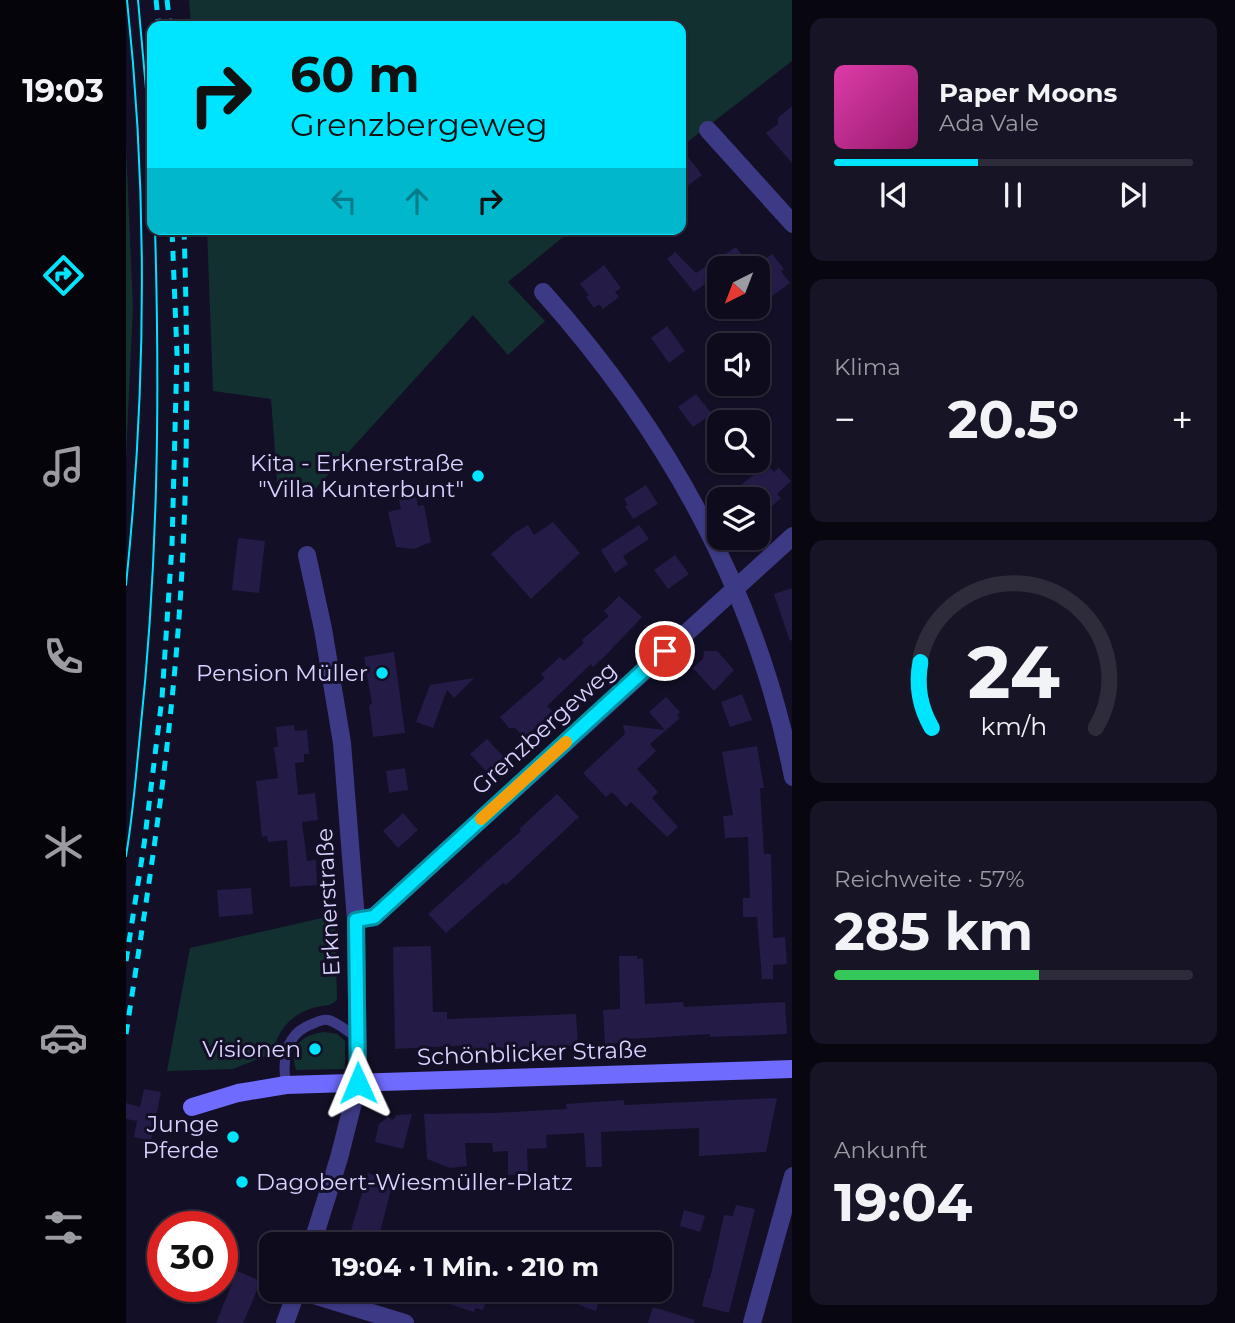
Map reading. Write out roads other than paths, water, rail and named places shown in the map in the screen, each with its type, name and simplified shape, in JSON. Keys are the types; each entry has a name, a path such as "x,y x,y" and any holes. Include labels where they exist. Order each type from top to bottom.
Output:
{"street":[{"path":"708,130 792,224"},
{"path":"544,292 623,390 660,444 712,538 735,588 774,698 792,777"},
{"name":"Grenzbergeweg","path":"356,920 374,917 792,536"},
{"name":"Erknerstraße","path":"307,555 324,629 342,743 356,920 358,1083 339,1158 316,1232"},
{"name":"Schönblicker Straße","path":"192,1107 239,1093 286,1085 792,1069"},
{"path":"752,1323 792,1175"},
{"path":"285,1323 293,1302"},
{"path":"336,1302 405,1323"}],"lane":[{"path":"286,1085 284,1060 287,1046 305,1026 328,1020 357,1038"}],"tram line":[{"path":"126,585 138,439 142,293 139,146 127,0"},
{"path":"138,0 147,100"},
{"path":"126,856 146,671 154,545 157,419 155,235"}],"railway":[{"path":"156,0 158,21"},
{"path":"167,0 169,21"},
{"path":"126,961 144,845 162,698 172,545 177,354 172,235"},
{"path":"126,1034 168,741 177,640 186,464 184,235"}],"place":[{"name":"Kita - Erknerstraße \"Villa Kunterbunt\"","path":"478,476"},
{"name":"Pension Müller","path":"382,673"},
{"name":"Visionen","path":"315,1049"},
{"name":"Junge Pferde","path":"233,1137"},
{"name":"Dagobert-Wiesmüller-Platz","path":"242,1182"}]}
